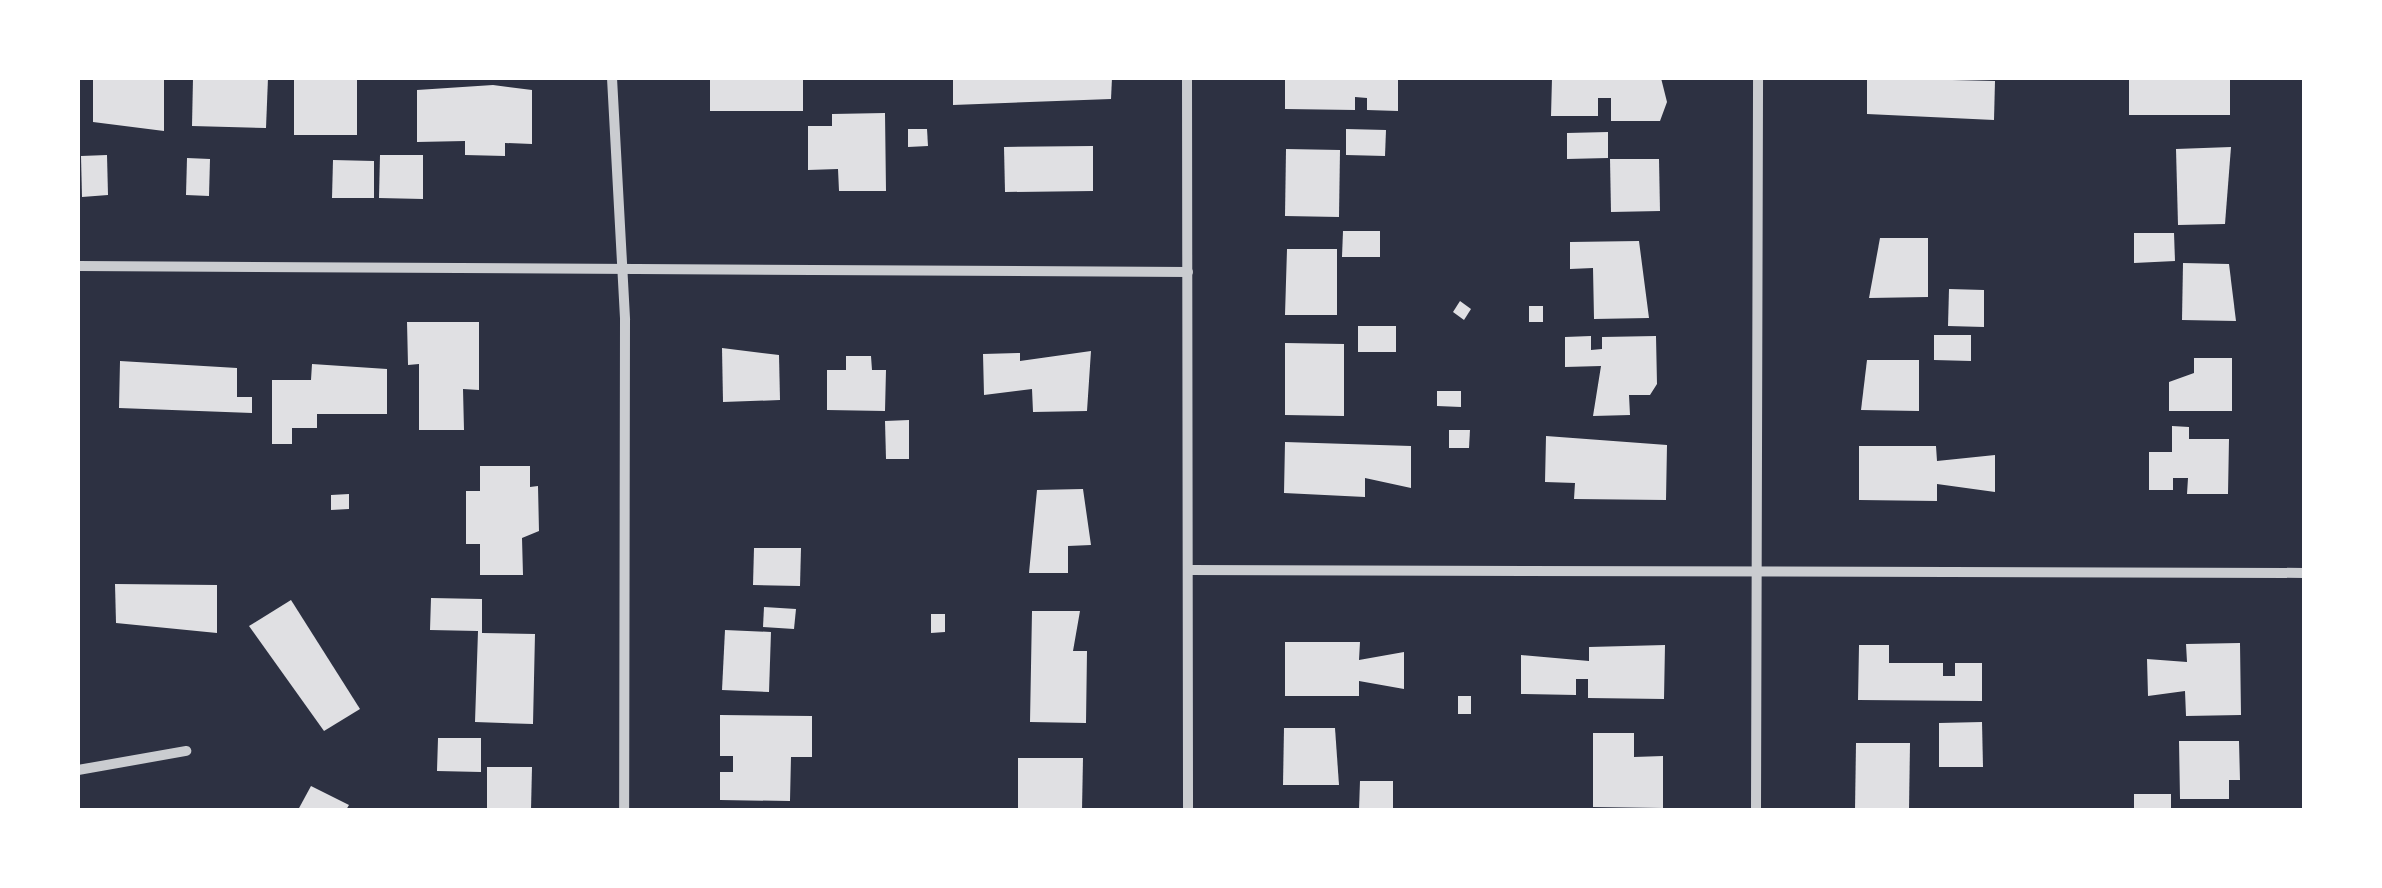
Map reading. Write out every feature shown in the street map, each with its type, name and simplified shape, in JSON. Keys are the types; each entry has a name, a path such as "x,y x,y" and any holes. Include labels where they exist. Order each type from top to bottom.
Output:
{"street":[{"path":"612,78 616,266 625,320 624,810"},
{"path":"1187,78 1188,810"},
{"path":"1756,810 1758,78"},
{"path":"78,266 1188,272"},
{"path":"1189,570 2304,573"},
{"path":"78,770 186,751"}],"building":[{"path":"93,78 164,78 164,131 93,122"},
{"path":"193,78 268,78 266,128 192,126"},
{"path":"294,78 357,78 357,135 294,135"},
{"path":"710,78 803,78 803,111 710,111"},
{"path":"953,78 1112,78 1111,99 953,105"},
{"path":"1285,78 1398,78 1398,111 1367,110 1367,98 1355,97 1355,110 1285,109"},
{"path":"1552,78 1661,78 1667,102 1660,121 1611,121 1611,98 1598,98 1598,116 1551,116"},
{"path":"1867,78 1995,81 1994,120 1867,114"},
{"path":"2129,78 2230,78 2230,115 2129,115"},
{"path":"493,85 532,90 532,144 505,143 505,156 465,155 465,141 417,142 417,90"},
{"path":"885,113 886,191 839,191 838,169 808,170 808,126 832,126 832,114"},
{"path":"908,129 927,129 928,146 908,147"},
{"path":"1346,129 1386,130 1385,156 1346,155"},
{"path":"1608,132 1608,158 1567,159 1567,133"},
{"path":"1093,146 1093,191 1005,192 1004,147"},
{"path":"2231,147 2225,224 2178,225 2176,149"},
{"path":"1286,149 1340,150 1339,217 1285,216"},
{"path":"107,155 108,195 82,197 81,156"},
{"path":"380,155 423,155 423,199 379,198"},
{"path":"187,158 210,159 209,196 186,195"},
{"path":"1610,159 1659,159 1660,211 1611,212"},
{"path":"333,160 374,161 374,198 332,198"},
{"path":"1343,231 1380,231 1380,257 1342,257"},
{"path":"2134,233 2174,233 2175,261 2134,263"},
{"path":"1880,238 1928,238 1928,297 1869,298"},
{"path":"1639,241 1649,318 1594,319 1593,268 1570,269 1570,242"},
{"path":"1287,249 1337,249 1337,315 1285,315"},
{"path":"2183,263 2229,264 2236,321 2182,320"},
{"path":"1949,289 1984,290 1984,327 1948,326"},
{"path":"1460,301 1471,309 1464,320 1453,312"},
{"path":"1529,306 1543,306 1543,322 1529,322"},
{"path":"407,322 479,322 479,390 463,389 464,430 419,430 419,364 408,365"},
{"path":"1358,326 1396,326 1396,352 1358,352"},
{"path":"1934,335 1971,335 1971,361 1934,360"},
{"path":"1591,336 1591,350 1602,349 1602,337 1656,336 1657,384 1650,395 1629,395 1630,415 1593,416 1601,366 1565,367 1565,337"},
{"path":"1285,343 1344,344 1344,416 1285,415"},
{"path":"722,348 779,355 780,400 723,402"},
{"path":"1091,351 1087,411 1033,412 1032,389 984,395 983,354 1020,353 1020,361"},
{"path":"846,356 871,356 872,370 886,370 885,411 827,410 827,370 846,370"},
{"path":"2194,358 2232,358 2232,411 2169,411 2169,382 2194,373"},
{"path":"1867,360 1919,360 1919,411 1861,410"},
{"path":"120,361 237,368 237,397 252,397 252,413 119,408"},
{"path":"312,364 387,369 387,414 317,414 317,428 292,428 292,444 272,444 272,380 311,380"},
{"path":"1437,391 1461,391 1461,407 1437,406"},
{"path":"909,420 909,459 886,459 885,421"},
{"path":"2172,426 2189,427 2189,439 2229,439 2228,494 2187,494 2188,478 2173,478 2173,490 2149,490 2149,452 2172,452"},
{"path":"1449,430 1470,430 1469,448 1449,448"},
{"path":"1546,436 1667,445 1666,500 1574,499 1575,483 1545,482"},
{"path":"1285,442 1411,446 1411,488 1365,478 1365,497 1284,493"},
{"path":"1859,446 1936,446 1937,461 1995,455 1995,492 1937,484 1937,501 1859,500"},
{"path":"480,466 530,466 530,487 538,486 539,531 522,538 523,575 480,575 480,544 466,544 466,491 480,491"},
{"path":"1083,489 1091,545 1068,546 1068,573 1029,573 1037,490"},
{"path":"349,494 349,509 331,510 331,495"},
{"path":"754,548 801,548 800,586 753,585"},
{"path":"115,584 217,585 217,633 116,623"},
{"path":"431,598 482,599 482,633 535,634 533,724 475,722 478,631 430,630"},
{"path":"291,600 360,709 324,731 249,626"},
{"path":"764,607 796,609 794,629 763,627"},
{"path":"1032,611 1080,611 1073,651 1087,651 1086,723 1030,722"},
{"path":"931,614 945,614 945,632 931,633"},
{"path":"725,630 771,632 769,692 722,690"},
{"path":"1285,642 1360,642 1359,660 1404,652 1404,689 1359,681 1359,696 1285,696"},
{"path":"2240,643 2241,715 2186,716 2185,691 2148,696 2147,659 2187,662 2186,644"},
{"path":"1665,645 1664,699 1588,698 1588,679 1576,679 1576,695 1521,694 1521,655 1589,661 1589,647"},
{"path":"1859,645 1889,645 1889,663 1943,663 1943,676 1955,676 1955,663 1982,663 1982,701 1858,700"},
{"path":"1458,696 1471,696 1471,714 1458,714"},
{"path":"720,715 812,716 812,757 791,757 790,801 720,800 720,772 733,772 733,756 720,756"},
{"path":"1982,722 1983,767 1939,767 1939,723"},
{"path":"1284,728 1335,728 1339,785 1283,785"},
{"path":"1593,733 1634,733 1634,757 1663,756 1663,808 1593,807"},
{"path":"438,738 481,738 481,772 437,771"},
{"path":"2179,741 2239,741 2240,780 2229,780 2229,799 2180,799"},
{"path":"1856,743 1910,743 1909,810 1855,810"},
{"path":"1018,758 1083,758 1082,810 1018,810"},
{"path":"487,767 532,767 531,810 487,810"},
{"path":"1360,781 1393,781 1393,810 1359,810"},
{"path":"311,786 349,805 346,810 298,810"},
{"path":"2134,794 2171,794 2171,810 2134,810"}]}
